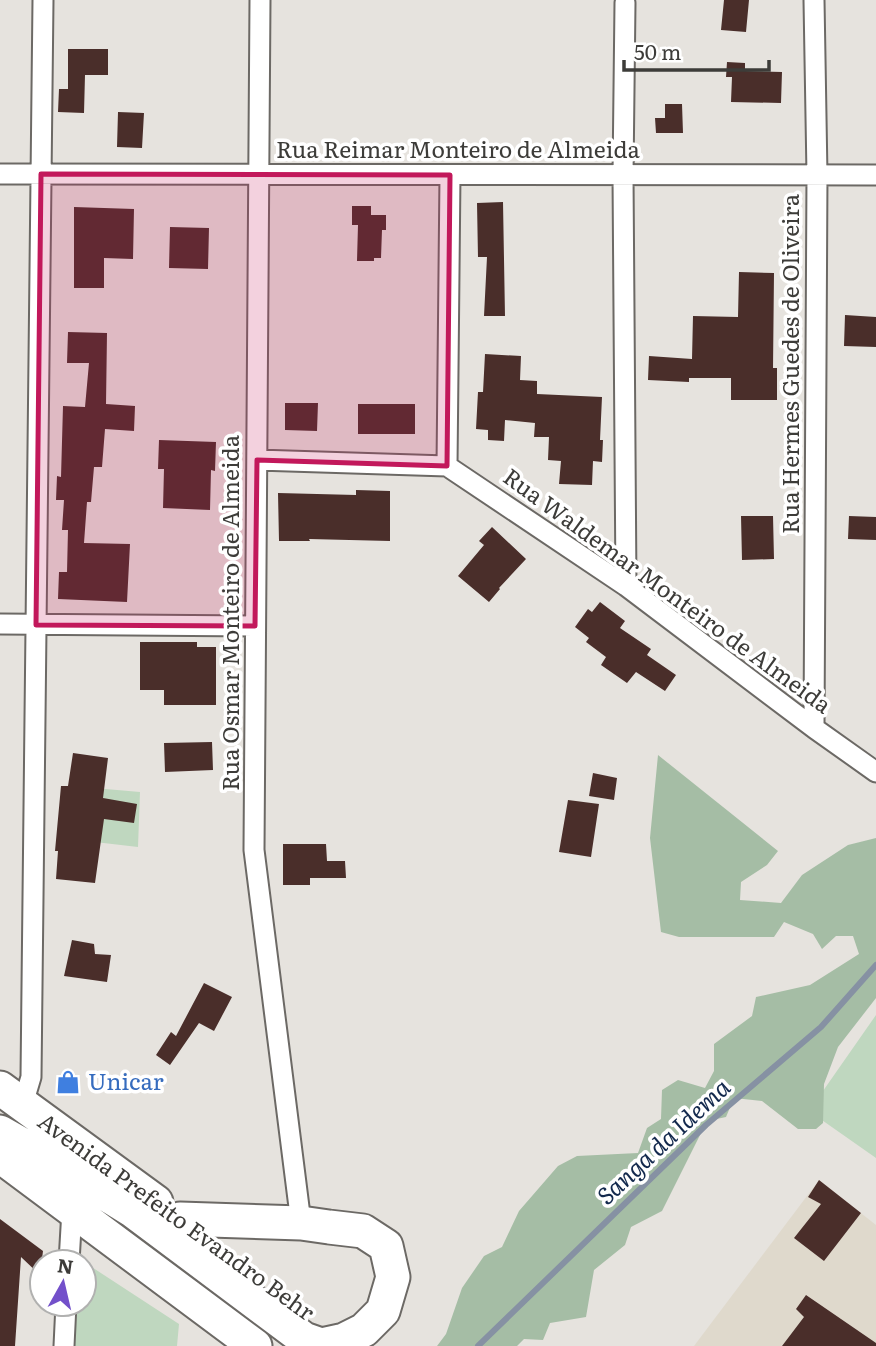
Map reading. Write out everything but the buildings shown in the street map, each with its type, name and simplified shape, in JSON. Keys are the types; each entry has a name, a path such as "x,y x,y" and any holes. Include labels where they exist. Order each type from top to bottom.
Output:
{"highway":[{"name":"Avenida Prefeito Evandro Behr","path":"11,1096 348,1343"},
{"path":"0,1132 133,1211 304,1339 321,1345 348,1343 383,1311 393,1277 386,1246 363,1231 301,1223 180,1219"},
{"path":"0,1156 255,1346"}],"street":[{"path":"11,1096 31,1077 43,0"},
{"name":"Rua Osmar Monteiro de Almeida","path":"260,0 254,850 301,1223"},
{"name":"Rua Hermes Guedes de Oliveira","path":"814,0 817,175 814,728"},
{"path":"625,3 626,586"},
{"name":"Rua Reimar Monteiro de Almeida","path":"0,174 876,175"},
{"path":"257,460 447,466 450,174"},
{"name":"Rua Waldemar Monteiro de Almeida","path":"447,466 626,586 876,772"},
{"path":"0,624 256,626"},
{"path":"70,1248 72,1210"},
{"path":"64,1346 65,1318"}],"highlighted area":[{"path":"41,174 450,175 447,466 257,460 255,626 36,625"}],"shaded area":[{"path":"819,1180 876,1225 876,1346 694,1346"}],"green space":[{"path":"658,755 778,851 767,865 741,882 740,900 781,903 802,875 848,845 876,838 876,998 838,1047 824,1084 823,1123 816,1129 798,1129 762,1101 734,1098 726,1117 707,1121 662,1211 631,1227 625,1245 594,1270 586,1317 550,1323 543,1340 524,1339 517,1346 437,1346 446,1334 462,1288 484,1256 502,1247 519,1211 558,1166 577,1156 638,1153 647,1128 661,1119 662,1090 678,1080 705,1088 714,1071 714,1044 752,1016 756,997 810,985 859,954 853,936 836,936 822,949 813,934 784,922 774,937 679,937 661,932 650,838"},
{"path":"71,786 140,792 138,847 69,839"},
{"path":"876,1015 876,1158 809,1111"},
{"path":"98,1271 179,1324 177,1346 75,1346 76,1318 98,1318"}],"waterway":[{"name":"Sanga da Idema","path":"478,1346 706,1125 821,1027 876,965"}],"place":[{"name":"Unicar","path":"68,1082"}]}
